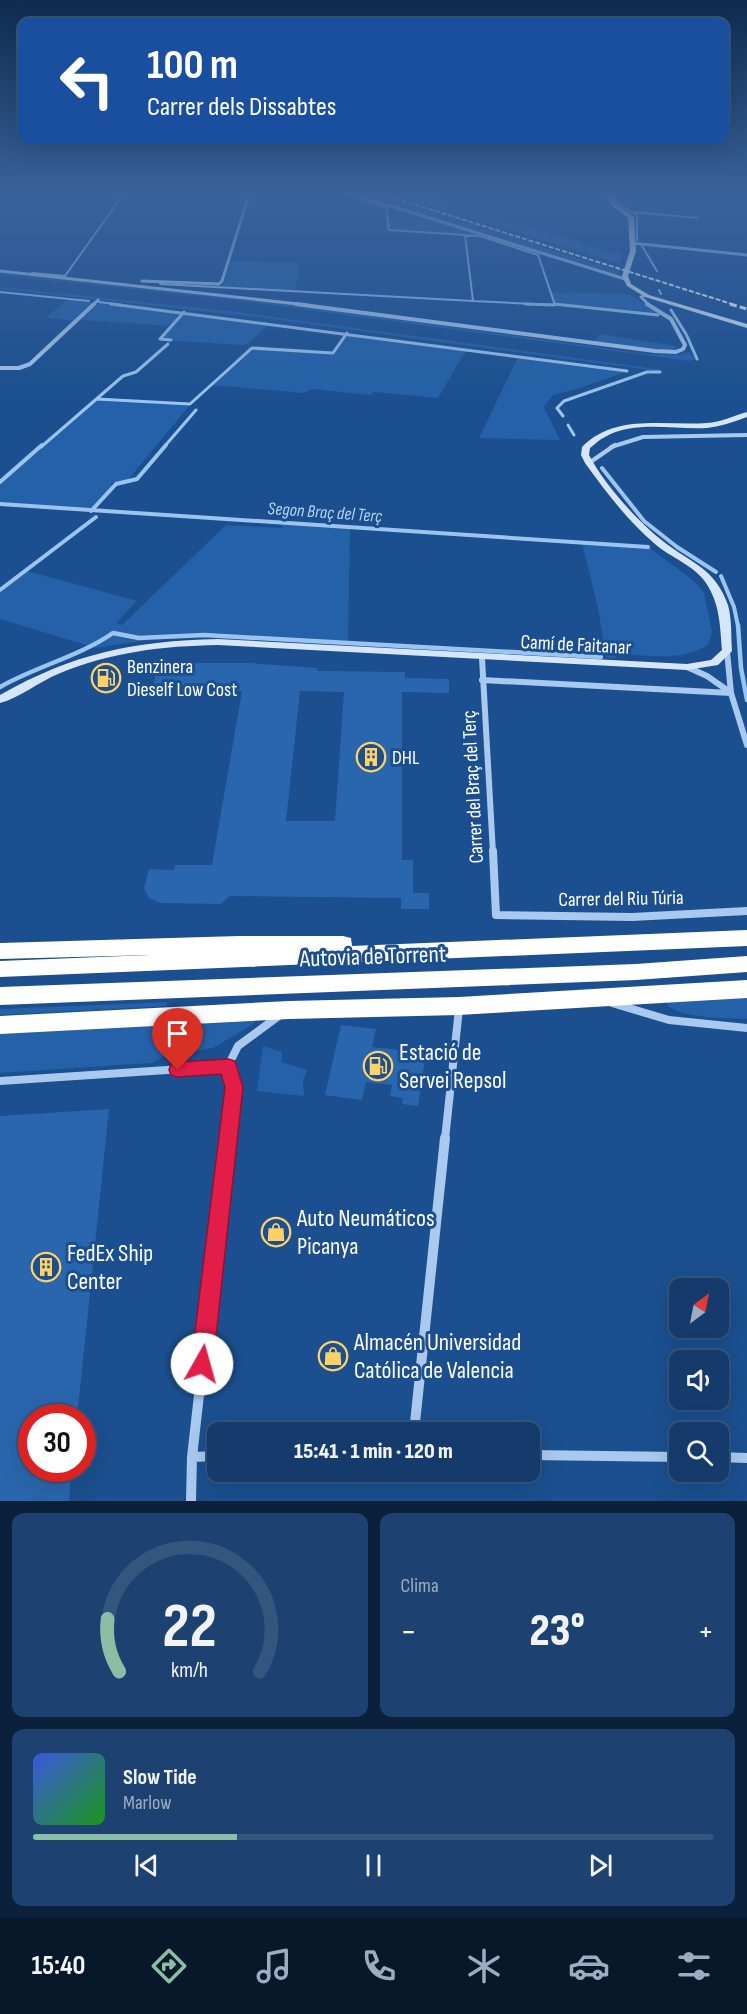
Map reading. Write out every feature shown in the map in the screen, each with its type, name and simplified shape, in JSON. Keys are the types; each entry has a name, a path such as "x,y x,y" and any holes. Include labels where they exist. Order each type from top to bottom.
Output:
{"highway":[{"name":"Autovia de Torrent","path":"0,969 747,938"},
{"path":"0,951 239,944 600,945"},
{"name":"Autovia de Torrent","path":"0,996 636,972 747,964"},
{"path":"0,1026 289,1010 459,1006 747,989"}],"street":[{"path":"118,283 122,280 219,284 229,262"},
{"path":"571,262 625,279 635,290 645,295 747,326"},
{"path":"625,279 630,262"},
{"path":"0,272 257,298 655,351 676,352 683,349 685,345 678,327 669,317 645,303 641,297 645,295"},
{"path":"0,368 19,368 30,364 98,300"},
{"path":"747,414 727,422 641,426 615,430 599,437 586,447 585,454 589,463 628,516 660,544 703,572 712,584 723,606 731,693 747,745"},
{"path":"589,463 617,442 633,437 747,435"},
{"name":"Camí de Faitanar","path":"0,700 34,680 73,662 111,651 159,644 218,642 482,658 687,667 714,663 727,651"},
{"name":"Carrer del Braç del Terç","path":"482,658 496,915"},
{"path":"687,667 707,676 731,693"},
{"name":"Camí de Faitanar","path":"482,680 731,693"},
{"name":"Carrer del Riu Túria","path":"496,915 632,917 747,911"},
{"path":"592,997 669,1020 747,1028"},
{"path":"415,1422 459,1006"},
{"path":"191,1501 192,1457 234,1087 228,1066 238,1046 289,1010"},
{"path":"0,1082 228,1066"},
{"path":"540,1455 669,1457"},
{"path":"192,1457 207,1456"},
{"path":"729,1457 747,1458"}],"shaded area":[{"path":"231,262 300,263 295,293 222,288"},
{"path":"574,262 590,262 618,271 615,275"},
{"path":"0,273 297,305 646,354 680,355 689,352 695,359 690,361 226,299 0,275"},
{"path":"0,287 238,312 664,370 657,371 248,316 0,289"},
{"path":"549,292 629,294 660,315 553,304"},
{"path":"68,299 91,303 73,320 45,318"},
{"path":"100,302 270,323 249,343 243,345 159,340 171,326 81,320"},
{"path":"600,334 676,346 677,349 662,352 594,342"},
{"path":"346,335 466,350 438,398 375,392 370,395 312,389 304,393 211,385 249,347 334,353"},
{"path":"518,357 628,371 553,395 544,407 560,440 479,438"},
{"path":"96,399 190,405 127,481 111,483 112,486 91,511 0,504 0,482"},
{"path":"283,524 350,528 348,642 216,635 172,636 96,648 0,619 0,591 27,571 137,601 116,623 122,625 226,525 282,528"},
{"path":"582,543 648,547 693,580 704,593 712,632 708,645 676,656 617,654 615,659 606,657 598,608"},
{"path":"747,997 747,1019 694,1015 674,1010 667,1005 669,1001"},
{"path":"167,1002 167,1006 0,1015 0,1009"},
{"path":"253,1020 255,1023 213,1048 164,1056 152,1063 0,1073 0,1034"},
{"path":"263,1046 282,1052 281,1062 307,1070 303,1081 304,1096 257,1091"}],"building":[{"name":"DHL","path":"170,663 248,663 317,668 317,671 405,672 405,678 449,679 449,693 402,692 402,860 413,860 413,893 429,893 429,909 401,909 401,898 230,896 221,904 161,903 149,898 144,889 149,869 174,870 175,865 212,865 242,691 152,690 157,669","holes":["300,691 344,692 335,821 286,821"]},
{"name":"Estació de Servei Repsol","path":"341,1025 376,1029 372,1047 426,1053 418,1106 402,1104 403,1098 390,1096 392,1085 366,1082 362,1100 325,1095"},
{"name":"FedEx Ship Center","path":"109,1109 78,1404 18,1404 18,1482 71,1482 69,1501 0,1501 0,1116"}],"waterway":[{"path":"32,273 65,276 75,262"},
{"path":"468,262 473,301"},
{"path":"540,262 555,304"},
{"path":"652,262 657,271"},
{"path":"160,284 473,301"},
{"path":"659,290 661,294"},
{"path":"0,292 89,301"},
{"path":"473,301 554,305 525,304"},
{"path":"99,302 123,305"},
{"path":"111,304 183,313"},
{"path":"555,304 658,315"},
{"path":"671,310 686,334"},
{"path":"171,340 160,339 183,313"},
{"path":"183,313 346,335"},
{"path":"97,399 190,404 252,348 333,353 346,335"},
{"path":"346,335 627,371"},
{"path":"687,336 697,359"},
{"path":"41,447 123,376 136,372 168,344"},
{"path":"563,416 557,408 564,401 647,372 660,372"},
{"path":"164,447 196,410"},
{"path":"568,425 574,435"},
{"path":"0,482 42,445"},
{"path":"92,510 116,484 137,479 166,445"},
{"path":"602,468 644,521 677,547 716,572"},
{"name":"Segon Braç del Terç","path":"0,504 92,510"},
{"name":"Segon Braç del Terç","path":"92,510 648,547"},
{"path":"0,590 96,517"},
{"path":"721,576 734,607 738,626"},
{"path":"738,625 741,668 747,700"},
{"path":"0,687 86,649 113,633 139,638 204,635 601,657"}],"railway":[{"path":"598,262 735,305"},
{"path":"730,304 747,309"}],"place":[{"name":"Benzinera Dieself Low Cost","path":"106,678"},
{"name":"DHL","path":"371,757"},
{"name":"Estació de Servei Repsol","path":"378,1066"},
{"name":"Auto Neumáticos Picanya","path":"276,1232"},
{"name":"FedEx Ship Center","path":"46,1267"},
{"name":"Almacén Universidad Católica de Valencia","path":"333,1356"}],"route":[{"path":"178,1070 228,1066 234,1087 202,1364"}]}
